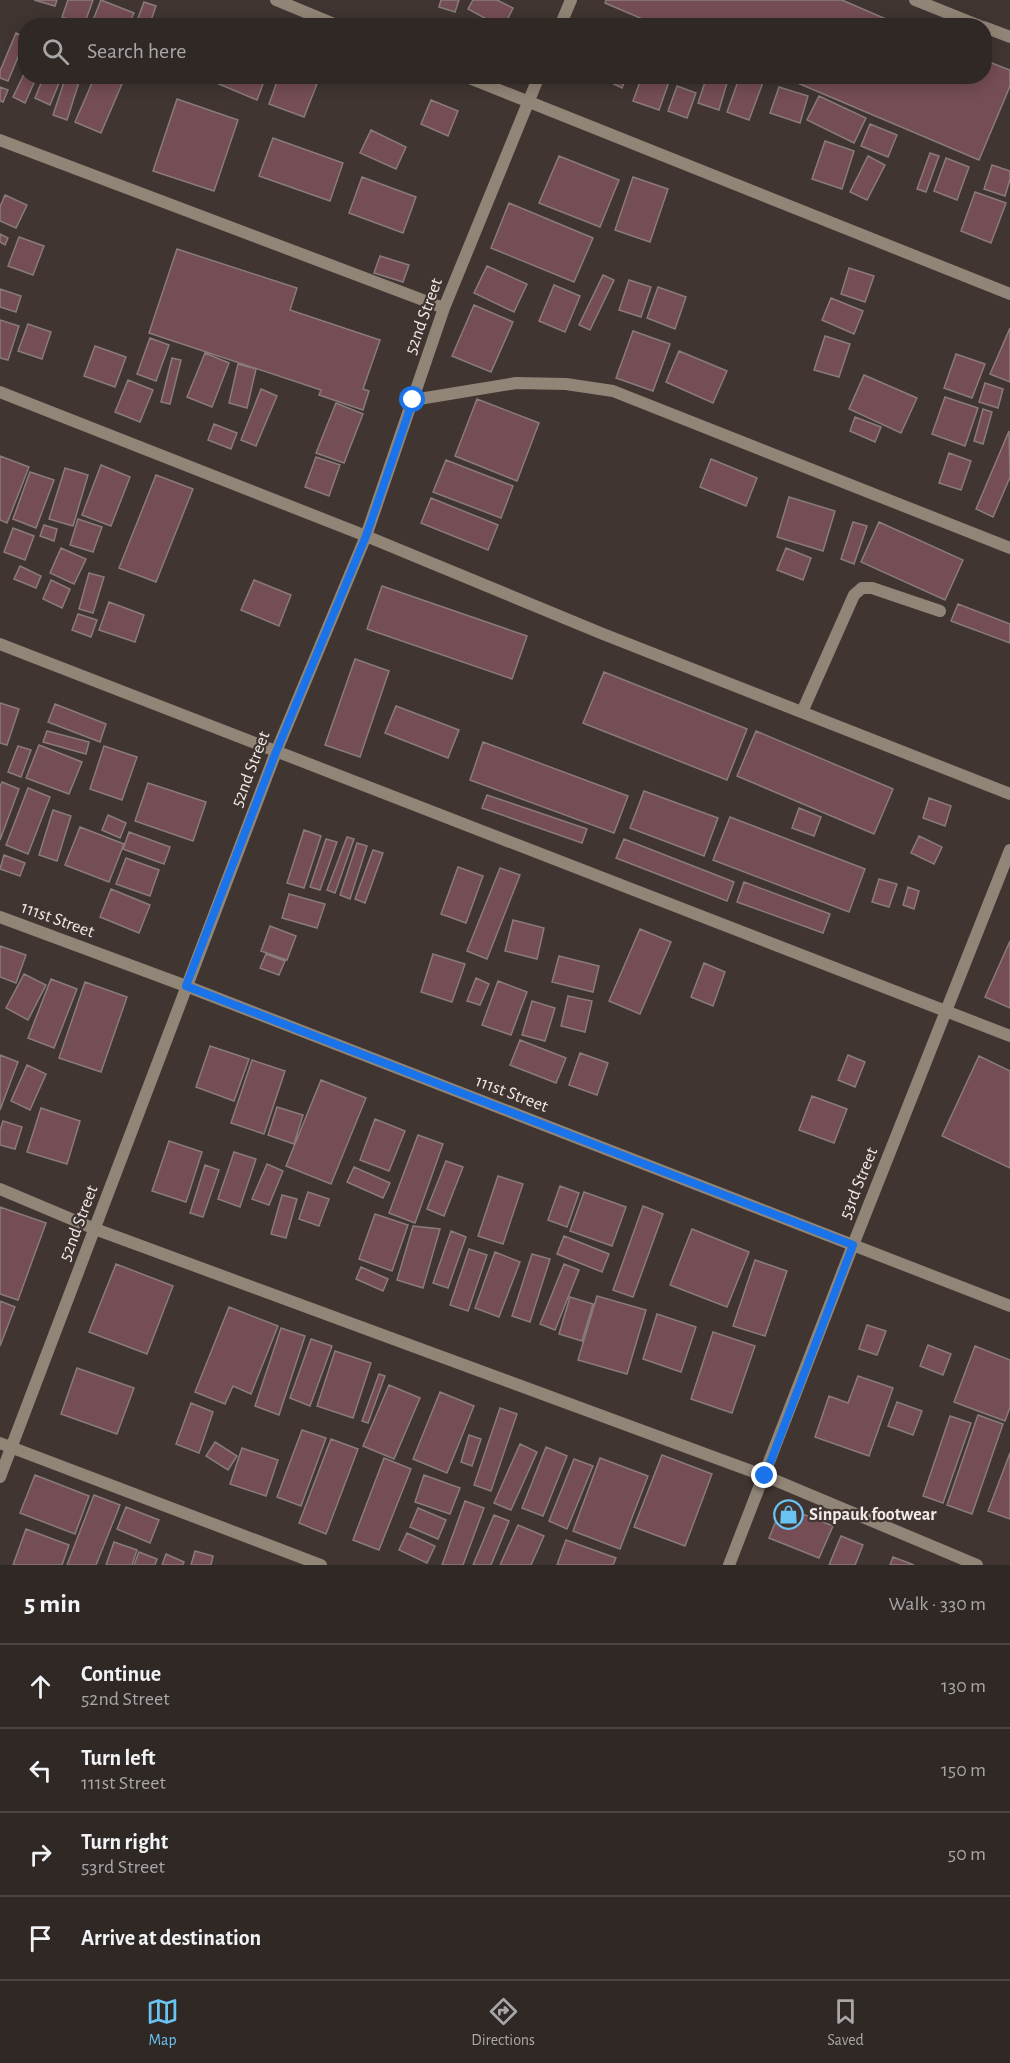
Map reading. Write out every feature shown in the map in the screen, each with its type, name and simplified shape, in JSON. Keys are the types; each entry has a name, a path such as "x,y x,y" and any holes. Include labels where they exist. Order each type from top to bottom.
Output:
{"street":[{"path":"276,0 320,18"},
{"path":"563,18 571,0"},
{"path":"915,0 960,18"},
{"path":"992,30 1010,38"},
{"path":"483,84 1010,294"},
{"name":"52nd Street","path":"0,1477 6,1446 95,1229 276,752 366,536 444,308 536,84"},
{"path":"0,140 444,308"},
{"path":"413,400 516,383 566,384 612,392 1010,548"},
{"path":"0,393 366,536 603,634 1010,794"},
{"path":"802,712 854,595 862,588 872,588 940,611"},
{"path":"0,644 1010,1036"},
{"name":"53rd Street","path":"729,1565 1010,850"},
{"name":"111st Street","path":"0,917 186,986 1010,1306"},
{"path":"0,1189 95,1229 765,1476 977,1565"},
{"path":"6,1446 321,1565"}],"building":[{"path":"34,0 57,0 55,6"},
{"path":"68,0 93,0 87,18 62,17"},
{"path":"101,0 134,13 132,18 94,18"},
{"path":"441,0 459,0 455,12 439,7"},
{"path":"473,0 497,0 513,8 508,18 484,18 468,9"},
{"path":"606,0 842,0 884,18 640,18 605,3"},
{"path":"144,2 156,6 152,18 138,18"},
{"path":"16,33 18,34 18,57 8,81 0,78 0,71"},
{"path":"992,63 1010,70 1010,86 979,160 800,84 992,84"},
{"path":"19,84 33,84 25,103 13,97"},
{"path":"41,84 59,84 50,105 35,98"},
{"path":"63,84 78,84 67,120 53,115"},
{"path":"92,84 122,84 101,133 75,122"},
{"path":"219,84 263,84 257,100"},
{"path":"276,84 317,84 304,117 269,104"},
{"path":"639,84 668,84 659,110 633,101"},
{"path":"704,84 727,84 719,110 698,103"},
{"path":"737,84 762,84 749,120 727,112"},
{"path":"677,86 696,93 687,118 668,111"},
{"path":"0,87 8,90 3,102 0,101"},
{"path":"779,87 808,96 800,123 770,113"},
{"path":"819,96 866,118 854,143 807,120"},
{"path":"177,99 238,120 214,191 153,171"},
{"path":"431,100 458,111 448,136 421,124"},
{"path":"870,124 897,135 888,157 861,146"},
{"path":"371,130 406,147 396,169 360,153"},
{"path":"273,138 343,163 330,201 259,176"},
{"path":"825,141 854,151 842,189 812,179"},
{"path":"930,153 939,156 926,192 917,189"},
{"path":"559,156 619,180 600,227 539,203"},
{"path":"868,156 885,165 867,200 850,192"},
{"path":"946,158 969,167 957,200 934,191"},
{"path":"992,165 1010,171 1005,196 984,189"},
{"path":"362,177 416,197 403,233 349,213"},
{"path":"633,177 668,189 650,242 615,230"},
{"path":"975,192 1006,203 991,243 961,231"},
{"path":"5,195 27,205 16,228 0,221 0,207"},
{"path":"509,203 593,238 574,282 491,248"},
{"path":"0,234 8,238 5,245 0,242"},
{"path":"19,237 44,246 33,275 8,266"},
{"path":"177,249 297,288 290,310 380,340 363,389 369,391 363,410 319,395 321,390 149,333"},
{"path":"380,256 409,265 403,282 374,273"},
{"path":"487,266 527,284 514,312 474,293"},
{"path":"849,268 874,276 865,302 841,294"},
{"path":"603,275 614,280 590,330 579,325"},
{"path":"629,280 651,287 641,317 619,310"},
{"path":"554,285 580,296 565,332 539,321"},
{"path":"658,287 686,297 675,329 647,318"},
{"path":"0,289 21,296 16,312 0,307"},
{"path":"831,298 863,311 854,334 822,320"},
{"path":"474,305 513,322 491,372 452,356"},
{"path":"0,320 19,326 8,360 0,358"},
{"path":"28,324 51,332 42,359 18,351"},
{"path":"1010,328 1010,382 990,374"},
{"path":"633,331 670,344 653,391 616,378"},
{"path":"825,336 850,344 839,377 814,370"},
{"path":"150,338 169,345 156,381 137,374"},
{"path":"95,346 126,357 115,387 84,376"},
{"path":"679,351 727,371 713,403 666,382"},
{"path":"205,353 229,363 212,407 187,397"},
{"path":"956,354 985,364 972,398 944,388"},
{"path":"172,358 181,360 170,404 161,402"},
{"path":"238,364 256,369 247,408 229,403"},
{"path":"864,375 917,398 901,433 849,409"},
{"path":"128,380 153,390 140,422 115,412"},
{"path":"985,383 1003,389 998,408 979,402"},
{"path":"261,389 277,396 256,446 241,440"},
{"path":"945,397 978,408 965,446 932,434"},
{"path":"477,399 539,423 517,481 455,456"},
{"path":"336,403 363,414 344,463 316,453"},
{"path":"983,409 992,412 983,444 974,441"},
{"path":"855,417 881,427 875,442 850,431"},
{"path":"214,424 237,433 231,449 208,440"},
{"path":"1009,431 1010,477 993,517 976,509"},
{"path":"949,453 971,461 961,490 939,483"},
{"path":"0,456 29,467 7,523 0,520"},
{"path":"316,457 340,465 329,496 305,487"},
{"path":"711,459 757,478 746,506 700,487"},
{"path":"446,460 513,486 501,518 433,492"},
{"path":"101,465 130,477 111,526 82,515"},
{"path":"65,468 88,475 73,526 49,519"},
{"path":"30,472 54,480 36,528 13,519"},
{"path":"156,475 193,489 156,582 119,568"},
{"path":"789,497 835,511 823,551 777,537"},
{"path":"431,498 498,525 488,550 421,523"},
{"path":"78,519 102,527 93,552 70,545"},
{"path":"853,522 867,526 854,564 841,559"},
{"path":"879,522 963,560 945,600 861,562"},
{"path":"44,525 57,529 54,541 40,536"},
{"path":"13,528 34,536 25,560 4,552"},
{"path":"61,548 86,559 74,584 50,573"},
{"path":"786,548 811,558 803,580 777,570"},
{"path":"20,566 41,576 36,588 14,579"},
{"path":"89,573 104,577 93,613 79,609"},
{"path":"51,580 70,589 62,608 43,599"},
{"path":"254,580 291,595 279,626 241,610"},
{"path":"382,586 527,636 512,679 367,629"},
{"path":"109,602 144,615 135,642 99,630"},
{"path":"958,604 1010,624 1010,643 951,621"},
{"path":"78,614 97,620 91,637 72,630"},
{"path":"355,659 389,671 360,757 325,745"},
{"path":"604,672 747,729 727,780 583,723"},
{"path":"0,703 19,709 7,745 0,743"},
{"path":"55,704 106,724 100,742 48,722"},
{"path":"396,706 459,730 448,758 385,733"},
{"path":"47,731 89,742 86,754 43,742"},
{"path":"756,731 893,789 874,834 737,776"},
{"path":"483,742 628,796 614,833 470,780"},
{"path":"39,745 82,762 69,794 26,778"},
{"path":"18,746 31,750 21,777 8,772"},
{"path":"104,746 137,757 122,800 90,789"},
{"path":"2,782 19,789 0,840 0,787"},
{"path":"148,783 206,802 193,841 135,821"},
{"path":"28,788 50,797 28,854 6,845"},
{"path":"644,791 718,818 704,856 630,828"},
{"path":"487,795 587,829 582,843 482,808"},
{"path":"929,798 951,806 945,826 923,818"},
{"path":"799,808 821,817 814,836 792,828"},
{"path":"53,810 71,816 57,861 39,855"},
{"path":"108,815 126,823 120,838 102,830"},
{"path":"730,817 865,869 849,912 713,860"},
{"path":"80,827 124,844 109,882 65,865"},
{"path":"304,830 321,836 304,888 287,883"},
{"path":"129,832 170,847 164,864 123,849"},
{"path":"919,836 942,847 934,864 911,853"},
{"path":"347,837 354,839 335,893 327,890"},
{"path":"326,839 337,842 320,890 310,887"},
{"path":"624,839 734,882 727,901 616,858"},
{"path":"357,843 367,846 350,899 340,895"},
{"path":"373,850 383,853 365,903 355,899"},
{"path":"4,855 25,863 20,876 0,869"},
{"path":"126,858 159,870 150,896 116,884"},
{"path":"458,867 483,876 466,923 441,914"},
{"path":"500,868 520,875 487,959 467,951"},
{"path":"879,879 897,884 889,907 872,902"},
{"path":"744,882 830,914 823,933 737,902"},
{"path":"908,887 919,891 914,909 903,905"},
{"path":"111,889 150,905 139,933 100,917"},
{"path":"289,894 325,904 317,928 282,918"},
{"path":"513,920 544,928 537,959 505,951"},
{"path":"270,926 296,936 287,960 261,951"},
{"path":"640,929 671,942 640,1014 609,1001"},
{"path":"1010,941 1010,1008 985,997"},
{"path":"0,946 26,955 16,983 0,977"},
{"path":"266,954 285,961 279,975 260,968"},
{"path":"433,954 465,964 452,1002 421,992"},
{"path":"559,956 599,966 593,992 552,982"},
{"path":"704,963 725,972 713,1006 691,997"},
{"path":"24,974 46,985 28,1020 6,1008"},
{"path":"476,978 489,984 480,1005 467,1001"},
{"path":"51,979 77,989 54,1048 28,1038"},
{"path":"498,981 527,992 511,1035 482,1025"},
{"path":"85,982 127,997 101,1072 59,1058"},
{"path":"568,996 592,1001 585,1032 561,1026"},
{"path":"532,1001 555,1008 545,1041 522,1035"},
{"path":"520,1040 566,1058 556,1083 510,1065"},
{"path":"210,1046 249,1059 234,1101 196,1087"},
{"path":"580,1053 608,1063 597,1095 569,1085"},
{"path":"0,1055 18,1062 0,1110"},
{"path":"848,1055 865,1062 855,1087 838,1080"},
{"path":"979,1056 1010,1071 1010,1168 942,1136"},
{"path":"252,1060 285,1071 264,1134 231,1123"},
{"path":"27,1065 46,1074 30,1110 11,1101"},
{"path":"321,1080 366,1098 331,1184 286,1166"},
{"path":"812,1096 847,1109 834,1143 799,1130"},
{"path":"277,1107 303,1115 294,1144 268,1135"},
{"path":"41,1108 80,1121 67,1164 27,1152"},
{"path":"375,1119 405,1131 389,1171 360,1160"},
{"path":"3,1121 22,1127 15,1149 0,1145 0,1130"},
{"path":"418,1135 443,1144 415,1223 389,1213"},
{"path":"169,1141 202,1152 186,1202 152,1191"},
{"path":"234,1152 256,1159 240,1207 218,1199"},
{"path":"446,1161 463,1167 444,1216 427,1209"},
{"path":"267,1164 283,1171 269,1205 252,1199"},
{"path":"205,1165 219,1170 203,1217 190,1213"},
{"path":"354,1167 390,1183 383,1198 347,1182"},
{"path":"498,1176 523,1184 503,1244 478,1236"},
{"path":"560,1186 579,1193 567,1227 548,1220"},
{"path":"308,1192 329,1199 319,1226 299,1219"},
{"path":"584,1192 626,1207 612,1246 570,1231"},
{"path":"282,1195 297,1199 286,1238 271,1234"},
{"path":"643,1206 663,1214 633,1297 613,1290"},
{"path":"0,1207 46,1223 18,1300 0,1294"},
{"path":"375,1214 408,1225 392,1271 359,1259"},
{"path":"413,1226 440,1229 423,1288 397,1280"},
{"path":"692,1229 749,1252 727,1307 670,1285"},
{"path":"451,1231 466,1237 448,1288 433,1283"},
{"path":"564,1236 609,1254 602,1272 557,1254"},
{"path":"469,1249 487,1255 468,1311 450,1305"},
{"path":"495,1252 520,1262 499,1317 475,1308"},
{"path":"532,1254 550,1259 530,1322 512,1316"},
{"path":"755,1260 787,1271 765,1336 733,1326"},
{"path":"116,1264 173,1286 147,1354 89,1332"},
{"path":"564,1264 579,1270 555,1330 540,1324"},
{"path":"361,1267 388,1279 383,1291 356,1279"},
{"path":"597,1296 646,1310 627,1374 578,1360"},
{"path":"570,1297 593,1304 582,1341 559,1334"},
{"path":"0,1301 15,1307 0,1346"},
{"path":"229,1307 278,1326 251,1394 233,1386 225,1404 195,1392"},
{"path":"657,1314 696,1327 681,1372 643,1359"},
{"path":"867,1325 886,1331 877,1355 859,1349"},
{"path":"281,1328 305,1336 279,1415 255,1406"},
{"path":"713,1332 755,1346 732,1413 691,1399"},
{"path":"311,1339 332,1346 310,1406 290,1398"},
{"path":"928,1345 951,1354 943,1375 920,1366"},
{"path":"975,1346 1010,1360 1010,1407 1005,1421 954,1402"},
{"path":"335,1351 371,1363 353,1418 317,1406"},
{"path":"77,1368 134,1388 117,1434 61,1414"},
{"path":"379,1374 385,1376 368,1423 362,1421"},
{"path":"858,1376 893,1388 869,1456 815,1437 829,1396 848,1403"},
{"path":"389,1385 420,1398 394,1459 363,1446"},
{"path":"440,1392 474,1406 447,1473 413,1459"},
{"path":"897,1402 922,1411 913,1435 888,1426"},
{"path":"191,1403 213,1412 199,1453 176,1444"},
{"path":"500,1408 517,1414 491,1491 474,1485"},
{"path":"978,1415 1003,1424 972,1514 947,1505"},
{"path":"950,1416 971,1423 943,1503 923,1496"},
{"path":"302,1430 326,1438 301,1506 277,1497"},
{"path":"469,1435 481,1439 472,1466 461,1462"},
{"path":"331,1439 358,1449 326,1534 299,1523"},
{"path":"215,1442 237,1456 228,1470 206,1456"},
{"path":"520,1444 537,1452 511,1510 494,1503"},
{"path":"546,1447 567,1456 543,1516 522,1508"},
{"path":"242,1448 278,1460 266,1496 230,1484"},
{"path":"1010,1453 1010,1519 988,1511"},
{"path":"662,1455 712,1474 685,1546 634,1527"},
{"path":"384,1458 411,1469 379,1550 353,1540"},
{"path":"600,1458 648,1476 620,1549 573,1531"},
{"path":"574,1459 593,1466 567,1529 549,1521"},
{"path":"35,1475 89,1496 75,1534 20,1513"},
{"path":"424,1475 460,1488 450,1514 415,1502"},
{"path":"94,1495 120,1505 96,1565 67,1565"},
{"path":"465,1501 484,1508 463,1565 442,1565"},
{"path":"782,1506 833,1526 819,1558 769,1538"},
{"path":"126,1507 159,1520 150,1543 117,1529"},
{"path":"418,1508 446,1520 438,1539 410,1527"},
{"path":"494,1515 509,1521 491,1565 473,1565"},
{"path":"518,1525 544,1536 531,1565 500,1565"},
{"path":"26,1529 69,1545 62,1565 13,1565"},
{"path":"407,1533 435,1546 427,1563 399,1550"},
{"path":"841,1536 863,1545 855,1565 829,1565"},
{"path":"566,1540 616,1558 613,1565 557,1565"},
{"path":"114,1542 137,1550 132,1565 106,1565"},
{"path":"195,1551 213,1556 211,1565 191,1565"},
{"path":"139,1552 157,1559 155,1565 134,1565"},
{"path":"166,1554 184,1562 183,1565 162,1565"},
{"path":"893,1557 914,1565 890,1565"}],"place":[{"name":"Sinpauk footwear","path":"788,1514"}],"route":[{"path":"413,400 366,536 276,752 186,986 853,1245 765,1476"}]}
